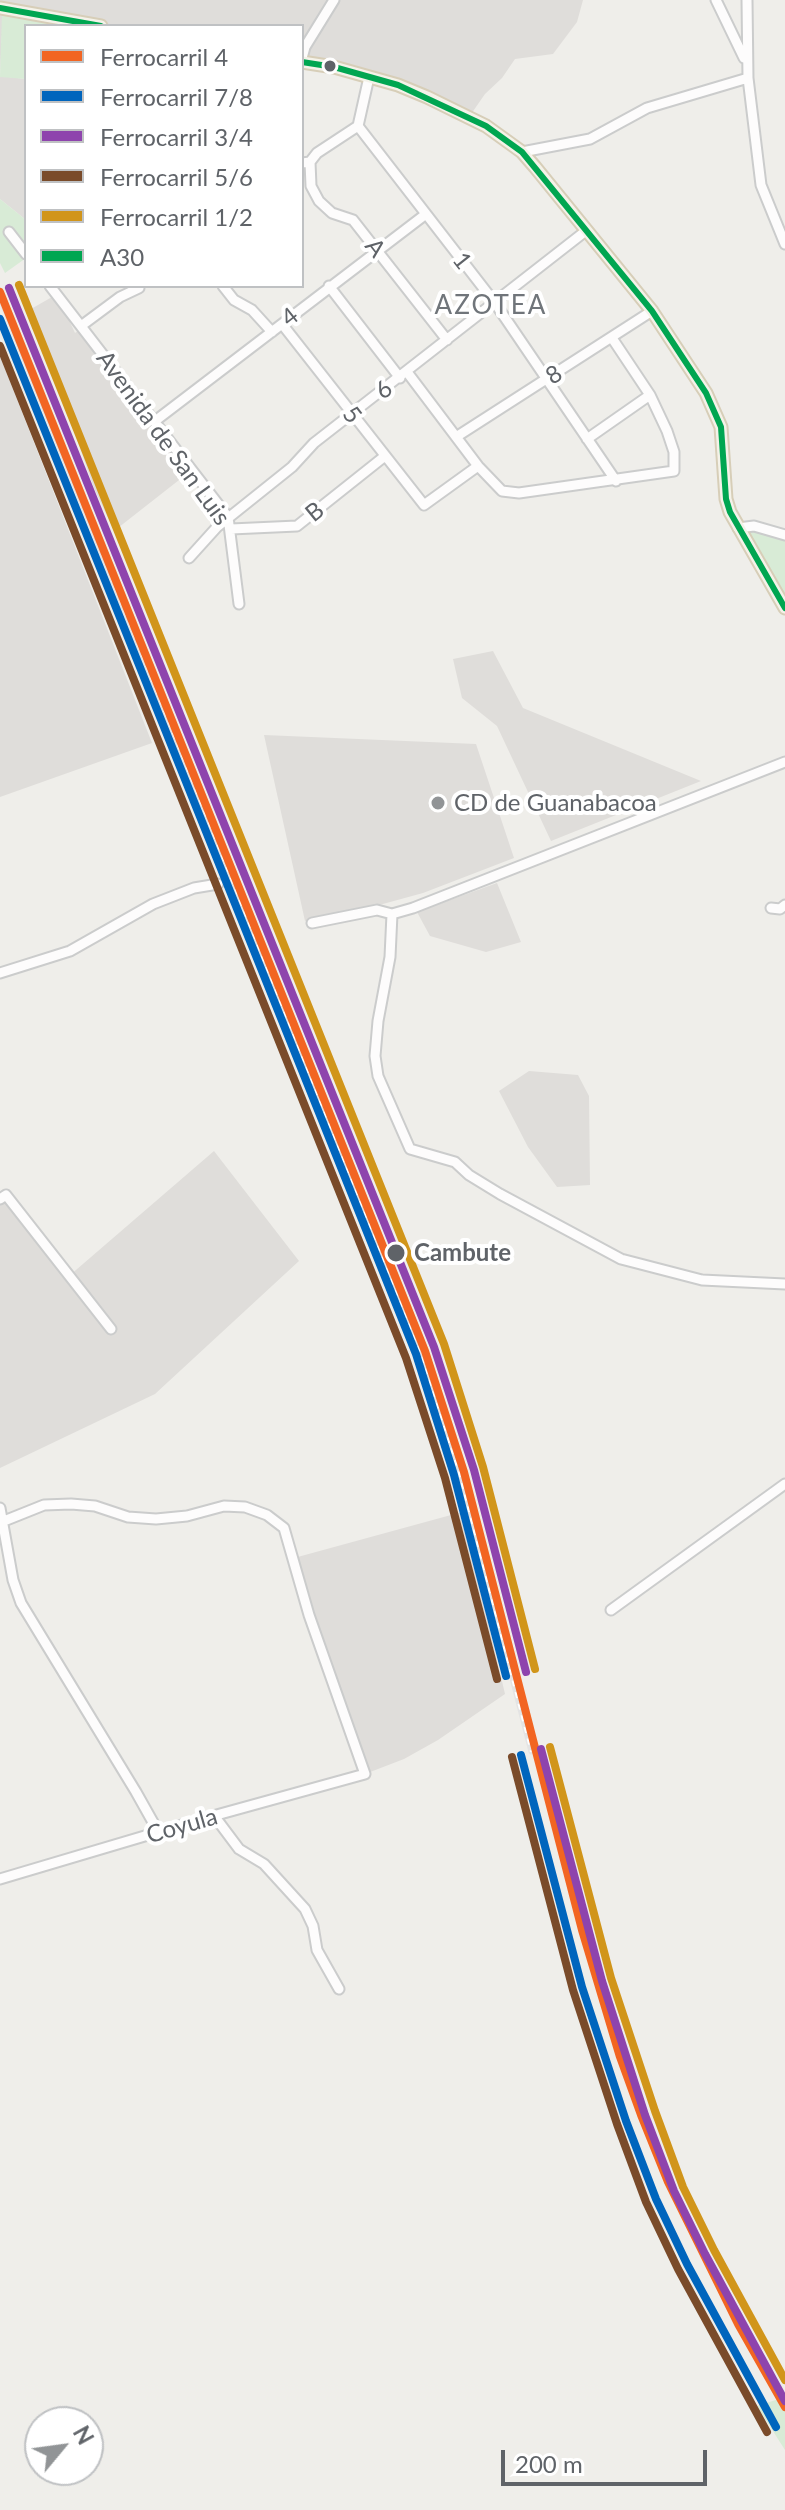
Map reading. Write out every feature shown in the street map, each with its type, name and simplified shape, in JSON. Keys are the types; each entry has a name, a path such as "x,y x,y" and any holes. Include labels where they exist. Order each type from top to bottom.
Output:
{"main road":[{"path":"0,8 90,24"},
{"path":"304,61 398,85 465,115 504,137 522,152 652,311 695,375 716,412 725,450 726,499 738,528 785,608"}],"street":[{"path":"304,51 334,0"},
{"path":"716,0 748,65"},
{"path":"747,0 748,78 761,185 785,244"},
{"path":"306,162 358,126 369,77"},
{"path":"522,152 590,139 647,108 748,78"},
{"name":"1","path":"358,126 495,303 616,481"},
{"name":"A","path":"306,162 311,186 319,201 332,213 353,220 447,340"},
{"name":"4","path":"155,421 426,214"},
{"name":"6","path":"189,558 228,517 292,467 314,443 587,230"},
{"path":"9,232 24,251"},
{"path":"329,286 502,491 519,493 674,471 674,452 650,395 612,338"},
{"name":"Avenida de San Luis","path":"52,288 228,517 239,604"},
{"path":"81,326 120,297 139,288"},
{"path":"225,288 234,300 252,310 272,332"},
{"name":"8","path":"456,437 652,311"},
{"name":"5","path":"282,324 424,505 478,466"},
{"path":"587,439 650,395"},
{"name":"B","path":"231,529 297,526 385,456"},
{"path":"738,528 754,526 785,535"},
{"path":"312,923 377,910 392,914 454,893 785,762"},
{"path":"0,973 70,951 153,904 194,888 218,884"},
{"path":"771,908 780,909 785,905"},
{"path":"392,914 390,957 375,1056 378,1076 410,1149 455,1162 469,1175 500,1194 621,1259 702,1280 785,1284"},
{"path":"0,1199 6,1195 111,1329"},
{"path":"611,1610 785,1484"},
{"name":"Coyula","path":"0,1879 365,1774 309,1615 284,1528 267,1515 245,1507 224,1506 187,1516 156,1519 128,1517 95,1506 71,1504 44,1505 4,1521"},
{"path":"0,1508 13,1580 21,1603 159,1833"},
{"path":"215,1817 239,1849 264,1864 305,1909 313,1926 317,1950 339,1989"}],"shaded area":[{"path":"0,0 583,0 577,22 553,54 515,59 469,117 398,85 304,62 304,24 83,24 3,13 0,76"},
{"path":"0,76 24,79 24,218 0,199"},
{"path":"52,297 75,333 79,330 188,473 114,531 94,488 31,309"},
{"path":"0,356 152,743 0,797"},
{"path":"493,651 523,708 701,781 551,841 497,726 462,698 453,659"},
{"path":"264,735 476,744 514,858 423,893 339,916 305,921"},
{"path":"497,883 521,942 486,952 430,936 417,912"},
{"path":"529,1071 578,1075 589,1096 590,1185 557,1187 528,1147 499,1091"},
{"path":"214,1151 299,1261 155,1394 0,1468 0,1199 6,1195 69,1276"},
{"path":"462,1512 505,1694 438,1740 404,1759 365,1774 294,1558"}],"green space":[{"path":"2,13 76,24 24,24 24,79 0,77"},
{"path":"0,199 24,218 24,259 5,273 0,263"},
{"path":"753,530 785,539 785,595 749,537"},
{"path":"785,2397 785,2450 757,2406"}],"railway":[{"path":"0,298 420,1353 459,1473 531,1752"}],"rail line":[{"name":"1/2","path":"19,285 444,1344 483,1467 535,1669"},
{"name":"3/4","path":"9,288 434,1347 474,1470 526,1672"},
{"name":"4","path":"0,292 425,1351 464,1472 582,1930 641,2115 668,2182 738,2324 785,2407"},
{"name":"7/8","path":"0,319 416,1354 454,1475 506,1676"},
{"name":"5/6","path":"0,346 406,1358 445,1478 497,1679"},
{"name":"1/2","path":"550,1747 611,1978 683,2187 785,2380"},
{"name":"3/4","path":"541,1749 602,1981 645,2115 674,2191 785,2401"},
{"name":"7/8","path":"521,1755 582,1987 626,2121 656,2199 687,2264 776,2427"},
{"name":"5/6","path":"512,1757 573,1990 646,2202 678,2269 767,2432"}],"transit line":[{"name":"A30","path":"0,8 90,24"},
{"name":"A30","path":"304,62 334,67 398,85 486,126 522,152 652,311 706,393 721,427 726,499 730,512 785,608"}],"place":[{"name":"CD de Guanabacoa","path":"438,803"},
{"name":"Cambute","path":"396,1253"}],"district":[{"name":"AZOTEA","path":"491,306"}]}
